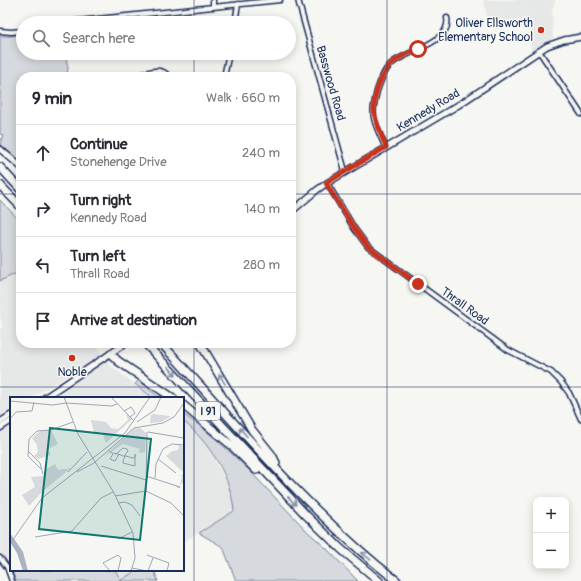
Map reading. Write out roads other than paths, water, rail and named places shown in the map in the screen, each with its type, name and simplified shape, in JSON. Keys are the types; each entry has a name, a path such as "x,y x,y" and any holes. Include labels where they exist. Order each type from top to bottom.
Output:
{"highway":[{"path":"0,167 16,185"},
{"path":"0,186 16,203"},
{"name":"I 91","path":"151,348 322,531 378,581"},
{"name":"I 91","path":"166,348 279,471 334,527 370,560 397,581"},
{"path":"203,348 252,430 272,457 279,471"},
{"path":"111,354 118,361 172,397"},
{"path":"184,406 231,444 260,473 271,478"}],"street":[{"path":"212,0 213,6"},
{"path":"122,16 280,0"},
{"name":"Basswood Road","path":"298,0 345,171"},
{"path":"236,16 238,4"},
{"path":"386,147 374,119 373,110 378,87 386,70 399,58 440,37 447,28 448,18"},
{"path":"0,32 16,32"},
{"name":"Kennedy Road","path":"296,208 326,183 460,104 539,51 554,43 581,37"},
{"path":"539,51 581,114"},
{"path":"225,72 228,60"},
{"path":"150,72 165,72"},
{"path":"0,149 16,163"},
{"name":"Thrall Road","path":"326,183 354,228 368,247 508,350 551,372 569,393 581,419"},
{"path":"46,397 119,348"},
{"path":"0,422 10,416"},
{"path":"0,428 10,422"},
{"path":"0,558 7,567 12,581"}],"place":[{"name":"Oliver Ellsworth Elementary School","path":"541,30"},
{"name":"Noble","path":"72,358"}]}
